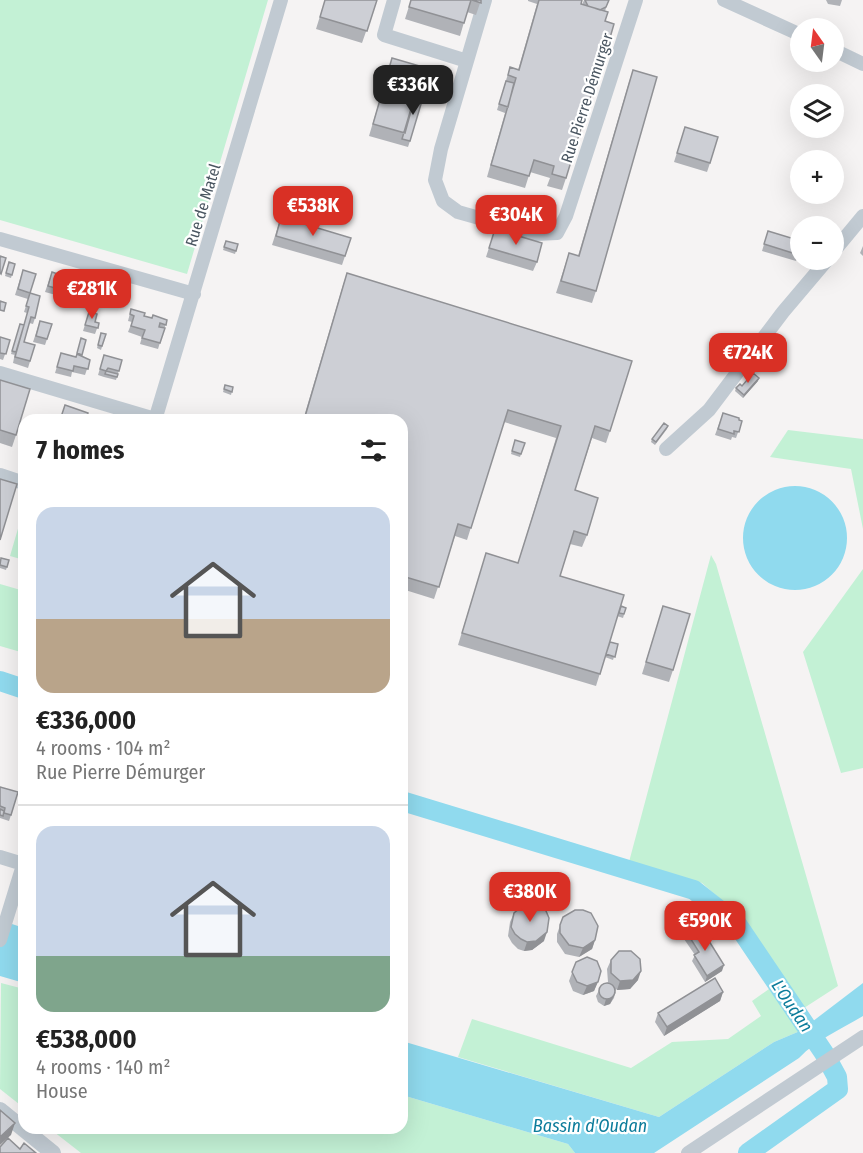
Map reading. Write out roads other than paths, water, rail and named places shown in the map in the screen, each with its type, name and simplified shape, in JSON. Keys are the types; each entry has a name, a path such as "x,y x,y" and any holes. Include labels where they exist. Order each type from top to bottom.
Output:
{"street":[{"name":"Rue de Matel","path":"157,414 281,0"},
{"path":"394,0 384,35 467,61"},
{"name":"Rue Pierre Démurger","path":"485,0 441,149 435,180 443,201 458,212 536,234 557,233 566,216 636,0"},
{"path":"724,0 790,30"},
{"path":"844,55 863,64"},
{"path":"844,239 863,216"},
{"path":"0,239 194,294"},
{"path":"666,449 709,411 783,312 818,270"},
{"path":"0,373 135,414"},
{"path":"0,475 18,481"},
{"path":"0,857 18,862"},
{"path":"0,940 18,880"},
{"path":"688,1153 863,1037"},
{"path":"0,1110 18,1125"},
{"path":"30,1134 53,1153"}],"water":[{"path":"795,486 815,490 832,501 843,518 847,538 843,558 832,575 815,586 795,590 775,586 758,575 747,558 743,538 747,518 758,501 775,490"},
{"path":"0,920 18,926 18,981 0,976"},
{"name":"Bassin d'Oudan","path":"863,983 863,1016 821,1040 799,1058 654,1153 575,1153 568,1144 408,1097 408,1043 659,1117 774,1042 800,1031"}],"waterway":[{"name":"L'Oudan","path":"0,681 18,687"},
{"name":"L'Oudan","path":"408,803 694,890 737,924 824,1053 837,1077 838,1089 748,1153"}]}
